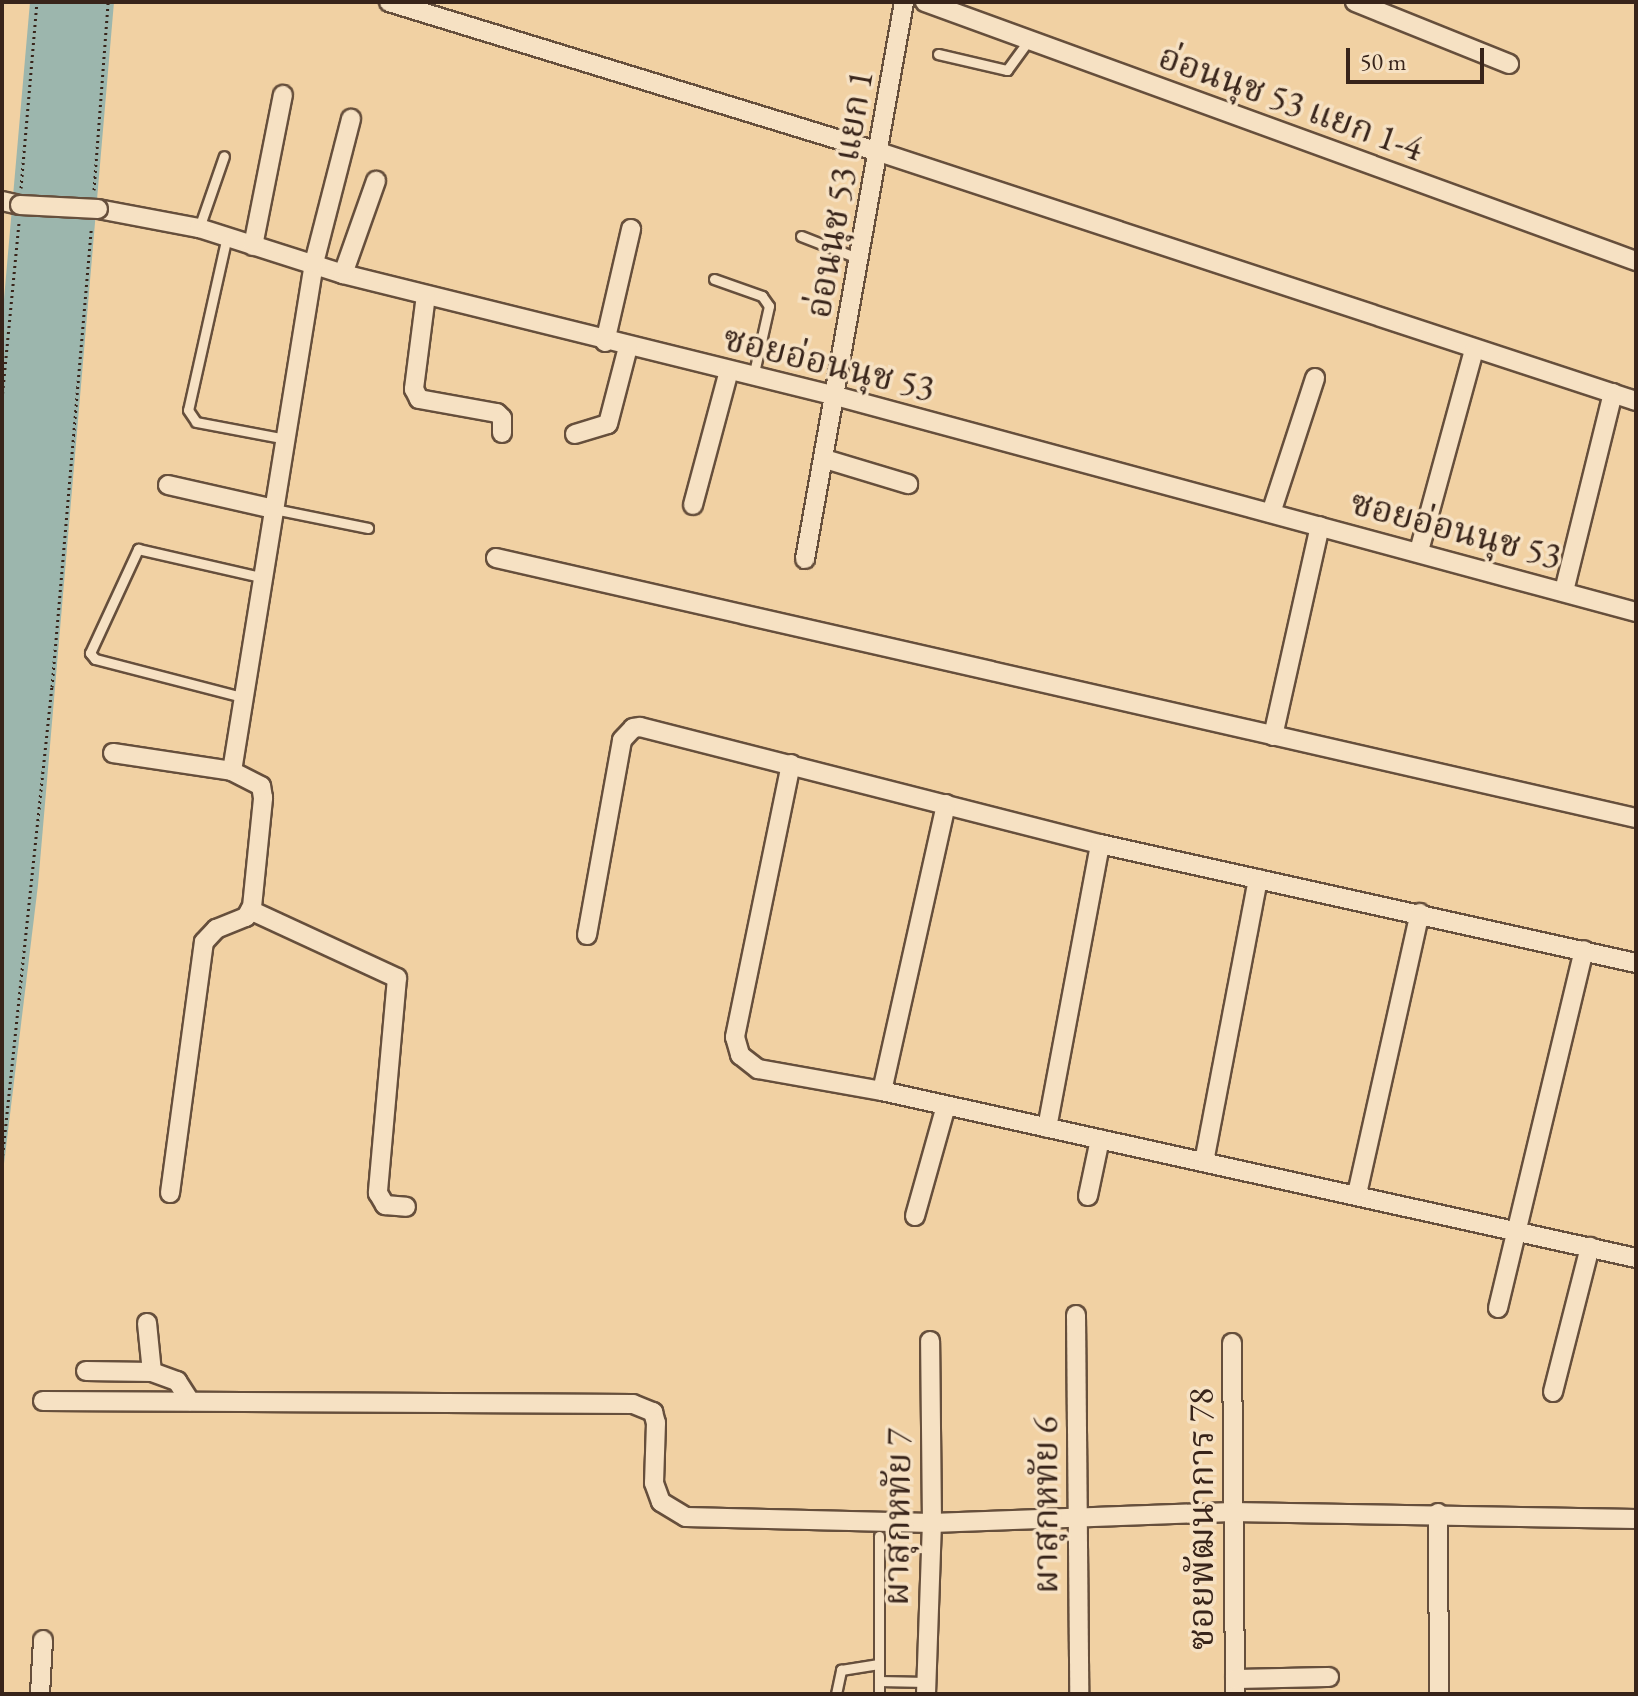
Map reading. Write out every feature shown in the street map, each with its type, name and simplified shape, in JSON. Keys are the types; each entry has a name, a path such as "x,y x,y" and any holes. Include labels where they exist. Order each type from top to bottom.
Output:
{"street":[{"path":"389,2 879,152 1636,401"},
{"name":"อ่อนนุช 53 แยก 1","path":"805,559 904,2"},
{"name":"อ่อนนุช 53 แยก 1-4","path":"925,2 1636,261"},
{"path":"1355,2 1509,64"},
{"path":"253,246 283,95"},
{"path":"232,771 260,577 287,440 314,263 351,119"},
{"path":"343,274 376,181"},
{"name":"ซอยอ่อนนุช 53","path":"2,201 98,209 199,228 343,274 605,342 836,396 1636,612"},
{"path":"605,342 631,229"},
{"path":"426,295 414,389 419,399 497,413 502,418 502,433"},
{"path":"575,434 608,424 628,347"},
{"path":"1419,551 1474,350"},
{"path":"693,505 729,371"},
{"path":"1271,513 1315,378"},
{"path":"1564,591 1613,393"},
{"path":"825,459 908,484"},
{"path":"168,485 274,509"},
{"path":"1273,736 1320,526"},
{"path":"496,558 1636,818"},
{"path":"587,935 627,732 640,727 1100,844 1636,963"},
{"path":"113,753 232,771 261,786 263,798 250,910 204,942 170,1193"},
{"path":"791,764 735,1037 740,1055 758,1069 882,1091 1636,1258"},
{"path":"882,1091 946,804"},
{"path":"1047,1128 1100,844"},
{"path":"1204,1162 1258,879"},
{"path":"250,910 397,978 378,1193 385,1205 406,1207"},
{"path":"1357,1194 1420,913"},
{"path":"1498,1308 1584,950"},
{"path":"915,1216 946,1106"},
{"path":"1088,1196 1100,1139"},
{"path":"1553,1392 1590,1247"},
{"name":"ผาสุกหทัย 6","path":"1076,1315 1079,1694"},
{"path":"147,1323 152,1372"},
{"name":"ผาสุกหทัย 7","path":"926,1688 932,1523 930,1341"},
{"name":"ซอยพัฒนาการ 78","path":"1232,1343 1235,1686"},
{"path":"86,1371 152,1372 177,1381 190,1401"},
{"path":"43,1401 633,1404 653,1412 656,1423 654,1483 661,1502 686,1517 932,1523 1077,1514 1232,1512 1438,1513 1636,1519"},
{"path":"1438,1513 1439,1694"},
{"path":"40,1694 43,1640"},
{"path":"1235,1686 1329,1677"}],"lane":[{"path":"938,54 1007,70 1029,40"},
{"path":"199,228 224,156"},
{"path":"227,236 188,410 196,422 287,440"},
{"path":"801,236 860,259"},
{"path":"714,279 762,296 769,306 753,377"},
{"path":"274,509 368,528"},
{"path":"242,697 95,659 90,653 138,549 260,577"},
{"path":"879,1536 879,1694"},
{"path":"836,1694 841,1670 879,1664"},
{"path":"879,1681 926,1688"}],"path":[{"path":"2,1161 52,687 91,226 98,209 108,2"}],"water":[{"path":"30,2 114,2 38,885 2,1180 2,322"}]}
